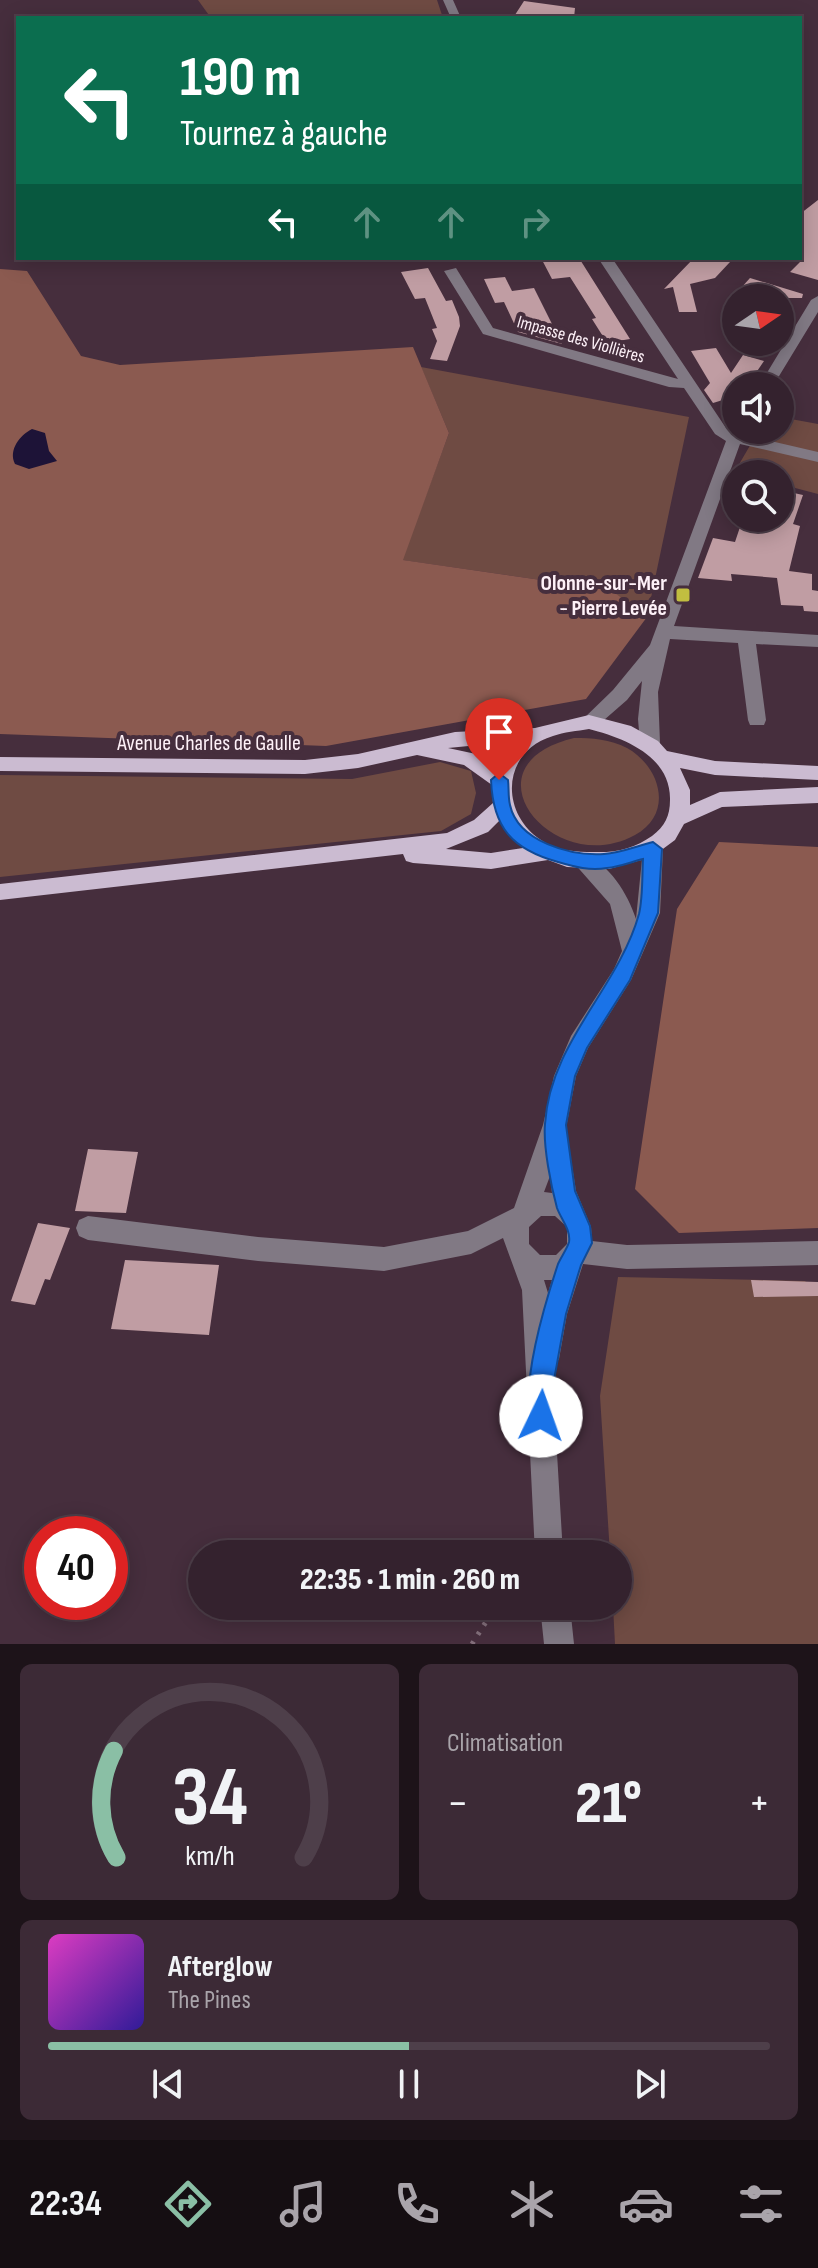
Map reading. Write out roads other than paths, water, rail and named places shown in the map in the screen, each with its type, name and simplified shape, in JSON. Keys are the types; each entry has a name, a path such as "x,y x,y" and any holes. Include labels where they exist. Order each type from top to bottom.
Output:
{"main road":[{"path":"680,818 681,796 667,758 650,743 621,727 589,722 568,723 533,734 505,764 499,780 501,807 512,828 527,842 583,862 631,857 653,849 680,818 720,800 818,795"},
{"name":"Avenue Charles de Gaulle","path":"0,764 305,767 358,761 455,739 533,734"},
{"path":"416,748 469,759 499,780"},
{"path":"667,758 715,768 818,773"},
{"path":"0,892 83,880 450,841 481,826 501,807"},
{"path":"365,852 491,861 549,852"}],"street":[{"path":"606,260 722,431"},
{"name":"Impasse des Viollières","path":"451,271 488,331 674,384 687,383"},
{"path":"774,372 818,300"},
{"path":"650,743 647,706 661,639 734,444"},
{"path":"773,444 818,457"},
{"path":"746,638 757,720"},
{"path":"661,639 818,641"},
{"path":"589,722 620,695 661,639"},
{"path":"548,1540 535,1290 515,1228 555,1125 565,1076 579,1043 633,953 649,913 653,849"},
{"path":"583,862 610,883 621,899 633,953"},
{"path":"540,1391 554,1314 575,1239 564,1191 555,1125"},
{"path":"88,1228 258,1249 384,1259 471,1242 547,1204 555,1206 575,1239 627,1257 818,1253"},
{"path":"471,1242 520,1251 540,1267 557,1267 575,1239"},
{"path":"556,1620 559,1644"}],"place":[{"name":"Olonne-sur-Mer - Pierre Levée","path":"683,595"}]}
